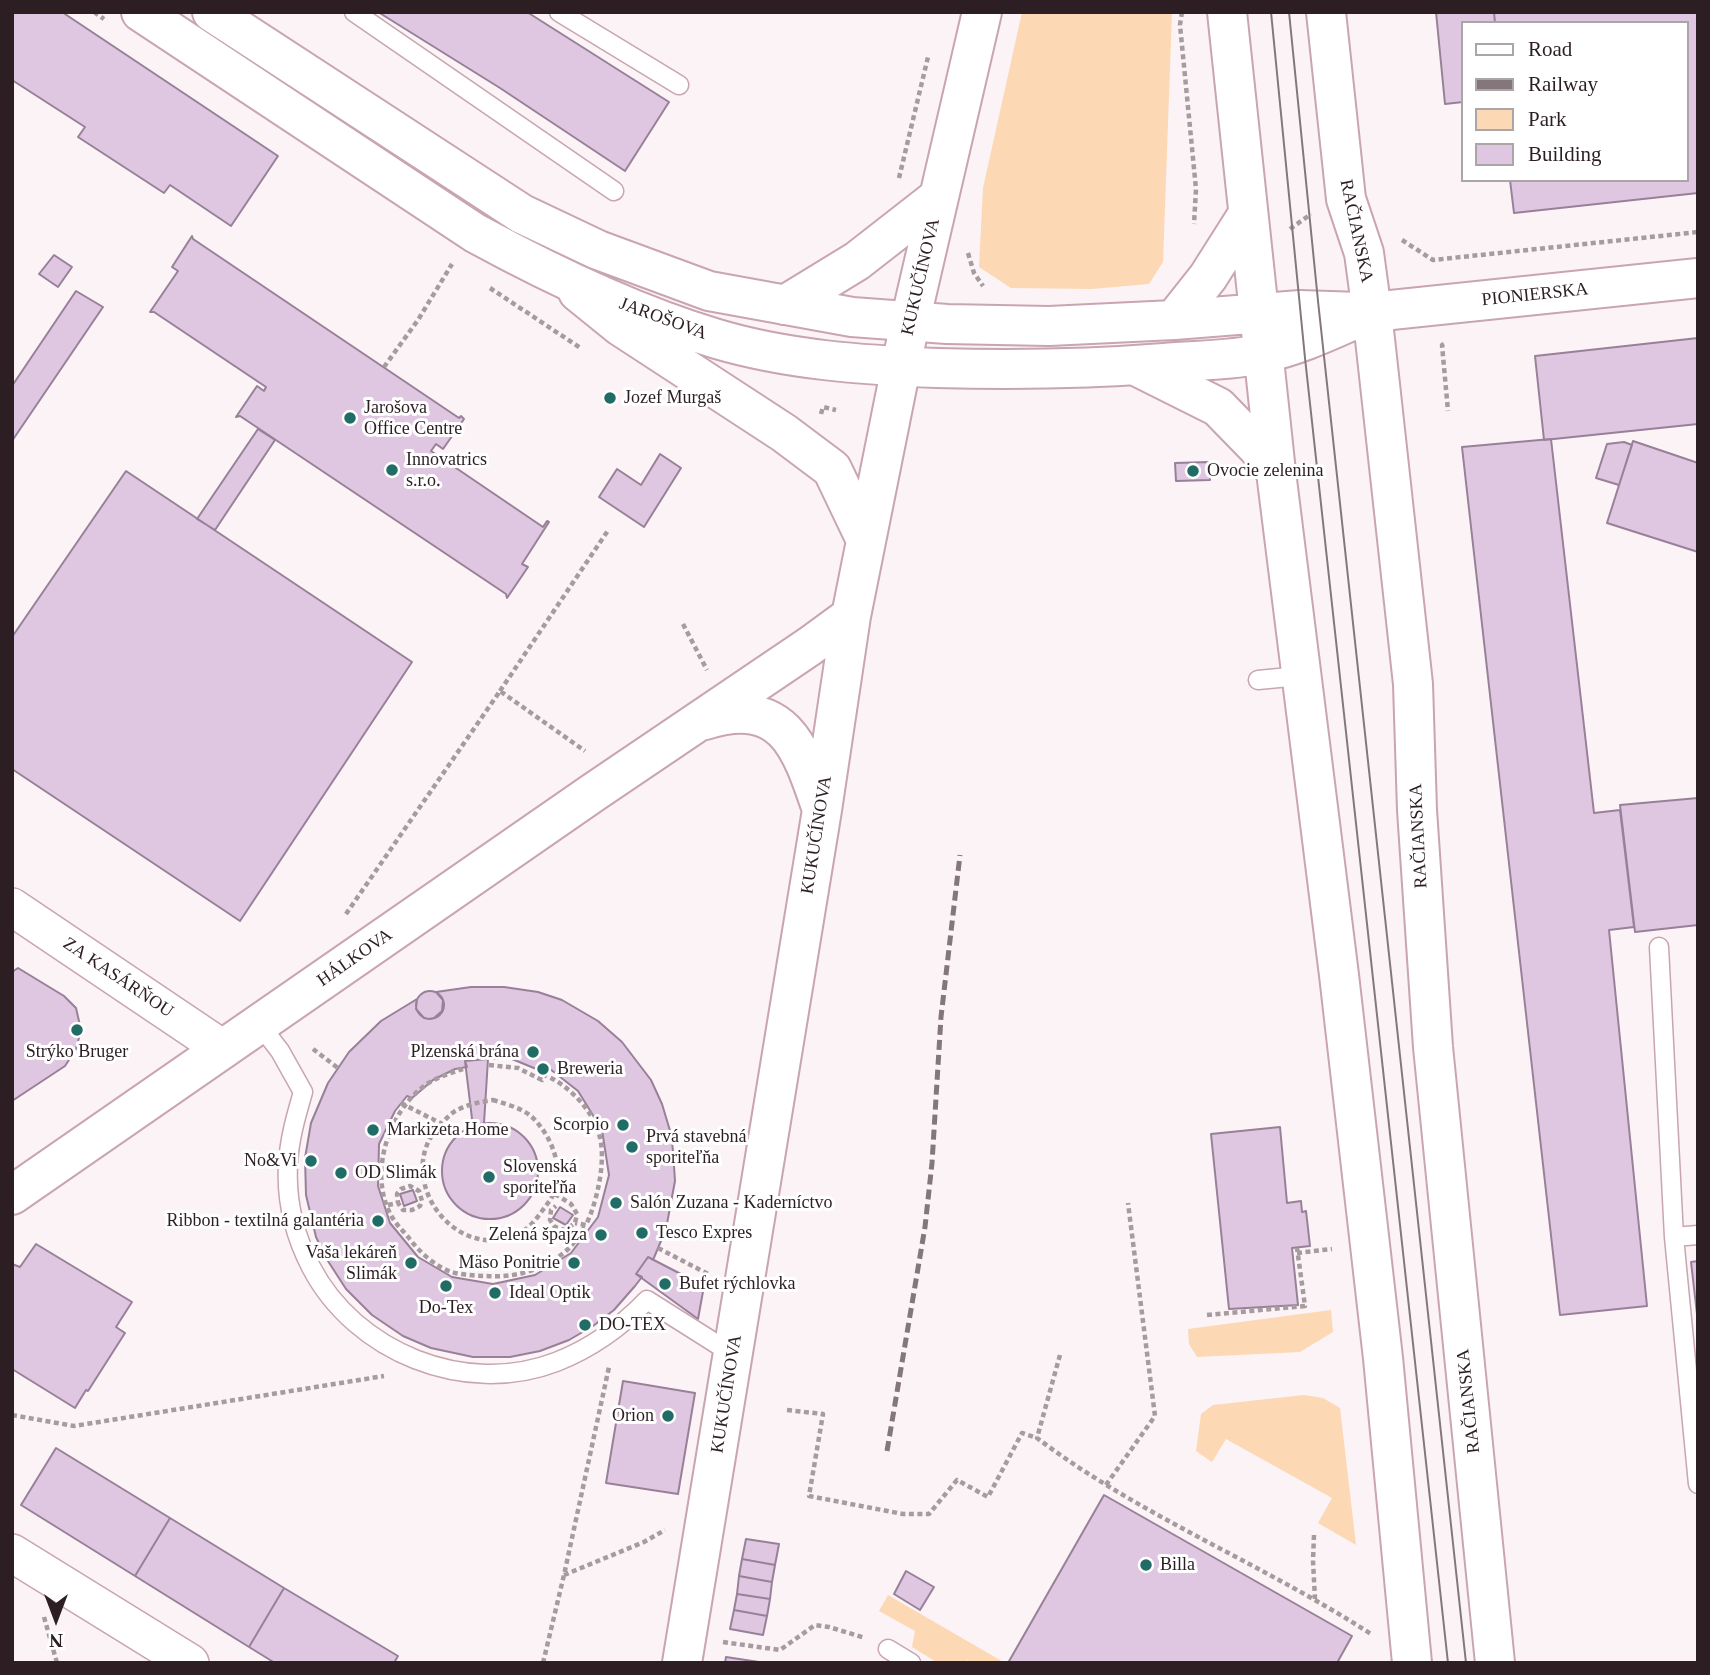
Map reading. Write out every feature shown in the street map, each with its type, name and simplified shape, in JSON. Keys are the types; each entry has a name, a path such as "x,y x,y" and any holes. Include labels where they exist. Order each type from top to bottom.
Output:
{"main road":[{"name":"JAROŠOVA","path":"141,12 442,214 475,233 558,276 628,307 718,339 820,359 901,366 1043,369 1135,366 1264,354 1322,334 1372,312"},
{"path":"212,12 522,214 598,250 709,291 852,317 909,322 1049,326 1300,310 1372,312"},
{"name":"KUKUČÍNOVA","path":"682,1663 865,538 909,322 982,12"},
{"path":"1227,12 1276,472 1344,1013 1412,1663"},
{"name":"RAČIANSKA","path":"1326,12 1346,199 1364,253 1372,312 1413,684 1417,810 1433,1047 1495,1663"},
{"path":"785,305 856,261 939,197"},
{"path":"1174,320 1208,278 1248,214"},
{"path":"558,276 620,326 785,433 832,470 865,538"},
{"name":"PIONIERSKA","path":"1372,312 1698,278"},
{"path":"1135,366 1218,407 1258,448 1276,472"},
{"name":"HÁLKOVA","path":"12,1195 851,616"},
{"name":"HÁLKOVA","path":"712,713 759,715 777,725 796,745 822,810"}],"street":[{"name":"ZA KASÁRŇOU","path":"12,907 223,1049"},
{"path":"12,1553 190,1663"}],"lane":[{"path":"354,12 614,191"},
{"path":"559,12 678,85"},
{"path":"1258,680 1300,676"},
{"path":"1659,947 1674,1237 1698,1484"},
{"path":"260,1025 280,1051 303,1092 293,1128 288,1166 292,1212 302,1247 317,1278 337,1306 379,1341 419,1361 451,1369 499,1373 530,1369 554,1363 599,1341 634,1314 647,1300 734,1355"},
{"path":"1674,1237 1698,1235"},
{"path":"888,1649 911,1663"}],"path":[{"path":"1182,12 1180,25 1196,189 1194,228"},
{"path":"892,188 899,177 930,50"},
{"path":"1401,239 1433,260 1698,232"},
{"path":"384,368 418,320 452,264"},
{"path":"1448,411 1442,345 1455,343"},
{"path":"339,924 609,529"},
{"path":"683,624 712,713"},
{"path":"500,691 590,754"},
{"path":"309,1045 338,1068"},
{"path":"463,1069 424,1086 394,1123 384,1148 382,1186 391,1216 428,1258 453,1272 508,1277 536,1269 567,1250 586,1225 601,1174 600,1134 579,1098 554,1078 545,1075 542,1080 518,1068 489,1065"},
{"path":"493,1100 531,1116 549,1139 558,1175 555,1194 525,1230 505,1239 481,1240 460,1233 441,1217 428,1196 422,1167 428,1143 442,1124 454,1111 471,1104 493,1100"},
{"path":"401,1103 442,1124"},
{"path":"410,1185 416,1187 420,1196 419,1206 412,1210 403,1210 398,1203 397,1194 401,1189 410,1185"},
{"path":"555,1194 571,1204 577,1214 575,1223 565,1230 555,1227 550,1220 551,1210 556,1206"},
{"path":"420,1196 428,1196"},
{"path":"388,1205 398,1203"},
{"path":"1106,1485 1155,1416 1128,1203"},
{"path":"591,1214 597,1217"},
{"path":"575,1223 586,1225"},
{"path":"658,1248 718,1279"},
{"path":"1207,1315 1305,1306 1297,1250 1337,1248"},
{"path":"1037,1438 1060,1355"},
{"path":"543,1663 565,1575 610,1363 600,1368"},
{"path":"12,1415 74,1426 392,1376"},
{"path":"787,1410 823,1414 810,1496 903,1514 929,1514 957,1479 988,1497 1022,1433 1037,1438 1106,1485 1315,1600 1380,1640"},
{"path":"565,1575 644,1542 667,1529"},
{"path":"1314,1535 1315,1600"},
{"path":"722,1642 780,1650 816,1625 860,1635 888,1649"}],"green space":[{"path":"1022,12 1172,12 1163,262 1149,284 1092,289 1011,288 979,267 983,188"},
{"path":"1331,1310 1333,1332 1300,1352 1197,1357 1189,1344 1188,1329"},
{"path":"1304,1395 1323,1398 1340,1408 1356,1545 1318,1523 1332,1498 1226,1439 1212,1462 1196,1451 1201,1414 1213,1405"},
{"path":"888,1595 1005,1663 971,1663 967,1660 965,1663 938,1663 912,1647 915,1631 879,1611"}],"building":[{"path":"12,12 62,12 278,156 231,226 170,185 164,193 78,137 85,127 12,80"},
{"path":"378,12 527,12 669,102 625,171 500,88"},
{"path":"1436,12 1494,12 1495,21 1462,21 1462,102 1445,104"},
{"path":"1494,12 1698,12 1698,193 1514,213 1510,182 1689,182 1689,21 1495,21"},
{"name":"Jarošova Office Centre","path":"192,236 464,419 443,449 436,444 431,451 543,527 549,522 522,564 528,567 507,598 506,594 240,416 236,417 257,386 264,391 266,387 154,312 150,312 178,271 172,267"},
{"path":"54,255 72,267 58,287 39,274"},
{"path":"76,291 103,307 12,441 12,386"},
{"path":"1698,338 1698,424 1544,440 1535,356"},
{"path":"258,429 275,440 215,530 197,519"},
{"path":"1551,439 1594,813 1620,810 1634,927 1609,930 1647,1306 1560,1315 1462,447"},
{"path":"1633,441 1698,463 1698,552 1607,523"},
{"path":"1624,442 1632,445 1619,485 1596,478 1607,444"},
{"path":"660,454 681,468 644,527 599,497 617,469 641,485"},
{"name":"Ovocie zelenina","path":"1209,462 1210,480 1176,481 1175,463"},
{"path":"126,471 412,662 240,921 12,769 12,637"},
{"path":"1698,798 1698,925 1635,932 1620,805"},
{"path":"18,968 64,996 76,1008 81,1030 76,1049 65,1066 12,1101 12,972"},
{"name":"OD Slimák","path":"471,987 504,987 538,992 562,1000 598,1021 622,1042 651,1080 671,1134 675,1181 666,1229 653,1260 648,1257 636,1274 642,1277 614,1310 569,1340 540,1351 510,1357 473,1357 431,1348 403,1336 372,1315 346,1289 316,1237 306,1195 305,1158 311,1123 328,1083 349,1052 381,1021 417,999 416,1009 424,1018 434,1018 442,1011 443,1000 436,992","holes":["512,1059 546,1073 550,1069 578,1091 602,1130 609,1175 598,1217 571,1253 535,1275 493,1284 452,1277 418,1257 390,1223 378,1186 379,1144 395,1111 407,1096 412,1098 433,1080 455,1069 467,1067 465,1061"]},
{"path":"430,991 440,995 444,1005 440,1015 430,1019 420,1015 416,1005 420,995"},
{"path":"488,1059 484,1123 473,1127 465,1061"},
{"name":"OD Slimák","path":"490,1123 508,1126 524,1137 535,1153 538,1171 535,1189 524,1205 508,1216 490,1219 472,1216 456,1205 445,1189 442,1171 445,1153 456,1137 472,1126"},
{"path":"1280,1127 1287,1203 1301,1201 1302,1212 1306,1211 1310,1246 1292,1248 1298,1305 1229,1309 1211,1134"},
{"path":"413,1190 417,1201 404,1206 400,1194"},
{"path":"560,1207 573,1215 566,1225 553,1218"},
{"path":"36,1244 132,1302 116,1327 125,1333 75,1408 12,1369 12,1264 20,1267"},
{"path":"648,1257 704,1286 698,1319 636,1274"},
{"path":"1698,1261 1698,1323 1691,1262"},
{"path":"623,1381 695,1393 678,1494 606,1483"},
{"path":"56,1448 170,1518 135,1576 21,1505"},
{"name":"Billa","path":"1104,1495 1352,1636 1337,1663 1008,1663"},
{"path":"170,1518 284,1588 249,1647 135,1576"},
{"path":"746,1539 779,1544 775,1565 742,1559"},
{"path":"742,1559 775,1565 772,1582 739,1576"},
{"path":"906,1571 934,1587 920,1610 894,1594"},
{"path":"739,1576 772,1582 770,1599 737,1594"},
{"path":"284,1588 398,1656 394,1663 275,1663 249,1647"},
{"path":"737,1594 770,1599 767,1616 734,1610"},
{"path":"734,1610 767,1616 763,1635 730,1629"},
{"path":"726,1657 759,1662 759,1663 725,1663"}],"tram line":[{"path":"1271,12 1305,358 1448,1663"},
{"path":"1289,12 1466,1663"}],"railway":[{"path":"887,1451 925,1227 932,1163 941,1017 960,855"}],"place":[{"name":"Jozef Murgaš","path":"610,398"},
{"name":"Jarošova Office Centre","path":"350,418"},
{"name":"Innovatrics s.r.o.","path":"392,470"},
{"name":"Ovocie zelenina","path":"1193,471"},
{"name":"Strýko Bruger","path":"77,1030"},
{"name":"Plzenská brána","path":"533,1052"},
{"name":"Breweria","path":"543,1069"},
{"name":"Scorpio","path":"623,1125"},
{"name":"Markizeta Home","path":"373,1130"},
{"name":"Prvá stavebná sporiteľňa","path":"632,1147"},
{"name":"No&Vi","path":"311,1161"},
{"name":"OD Slimák","path":"341,1173"},
{"name":"Slovenská sporiteľňa","path":"489,1177"},
{"name":"Salón Zuzana - Kaderníctvo","path":"616,1203"},
{"name":"Ribbon - textilná galantéria","path":"378,1221"},
{"name":"Tesco Expres","path":"642,1233"},
{"name":"Zelená špajza","path":"601,1235"},
{"name":"Vaša lekáreň Slimák","path":"411,1263"},
{"name":"Mäso Ponitrie","path":"574,1263"},
{"name":"Bufet rýchlovka","path":"665,1284"},
{"name":"Do-Tex","path":"446,1286"},
{"name":"Ideal Optik","path":"495,1293"},
{"name":"DO-TEX","path":"585,1325"},
{"name":"Orion","path":"668,1416"},
{"name":"Billa","path":"1146,1565"}]}
